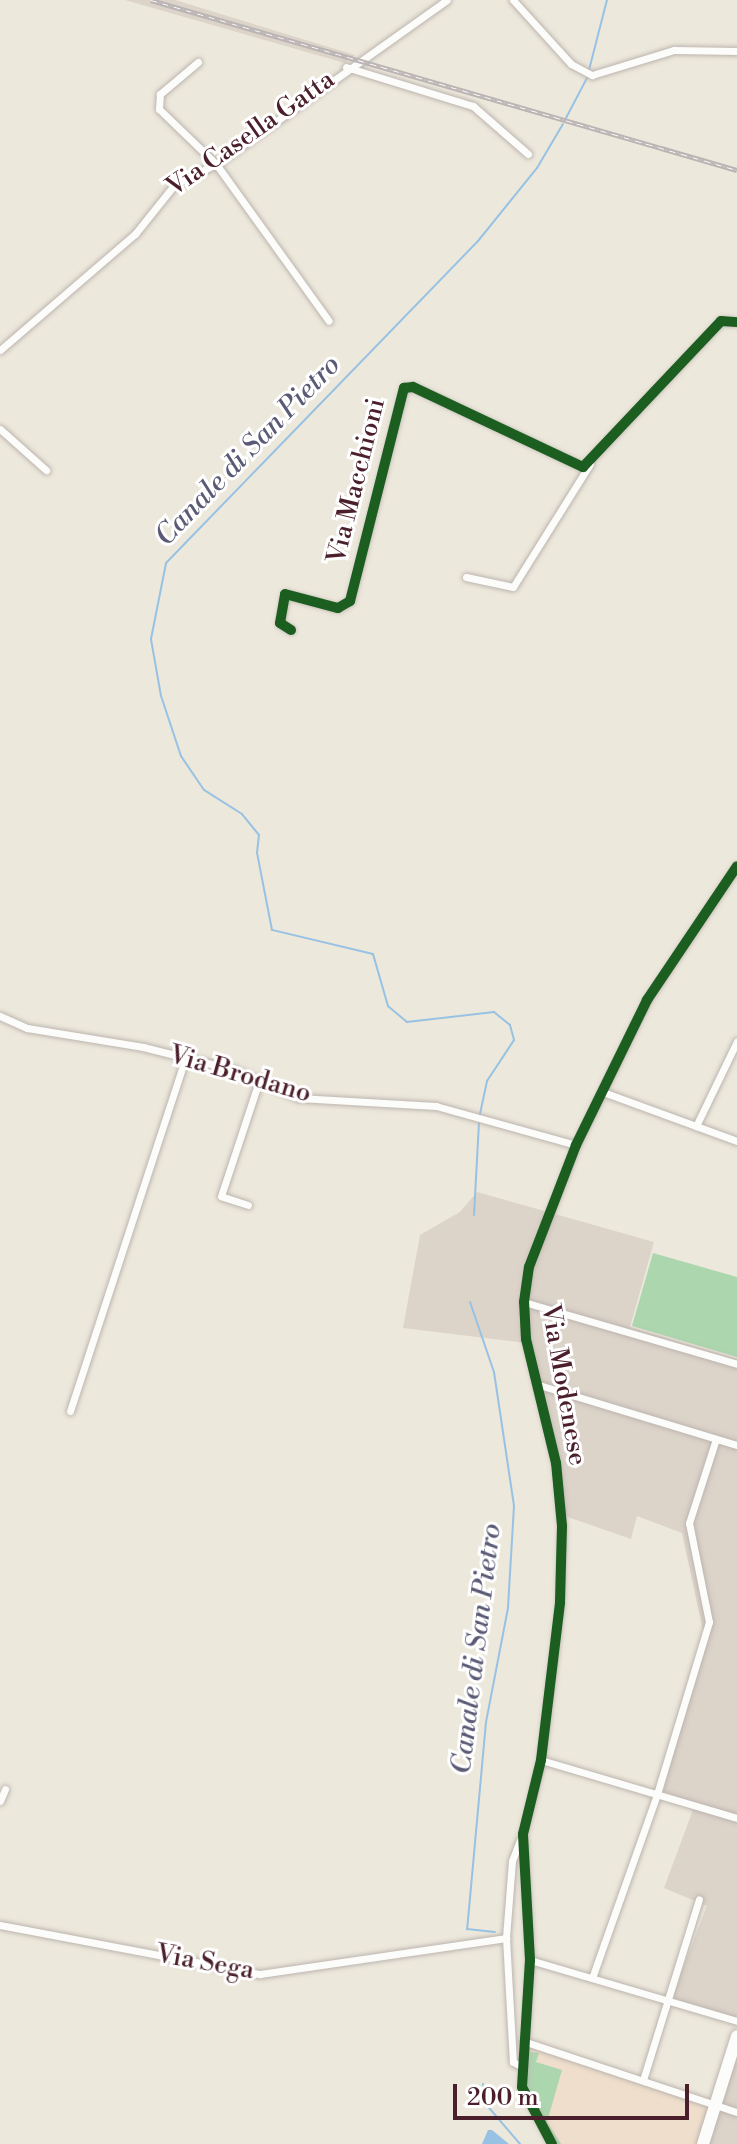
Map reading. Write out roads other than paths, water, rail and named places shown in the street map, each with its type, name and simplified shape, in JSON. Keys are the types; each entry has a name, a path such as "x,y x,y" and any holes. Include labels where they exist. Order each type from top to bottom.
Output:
{"main road":[{"path":"703,2144 737,2036"}],"street":[{"name":"Via Casella Gatta","path":"0,350 126,242 175,184 216,164 346,67 402,35 447,0"},
{"path":"513,0 588,74 674,50 737,51"},
{"path":"198,62 160,94 158,105 216,164 329,321"},
{"path":"346,67 473,106 528,154"},
{"path":"466,577 513,587 591,462 637,404 721,321 737,322"},
{"name":"Via Macchioni","path":"291,630 280,623 285,594 338,608 350,601 404,388 413,387 575,465 591,462"},
{"path":"0,429 46,470"},
{"name":"Via Modenese","path":"552,2144 530,2110 521,2066 530,1960 523,1834 541,1760 560,1602 562,1526 556,1463 524,1302 529,1267 576,1145 647,1000 737,866"},
{"name":"Via Brodano","path":"0,1016 27,1028 185,1059 259,1081 299,1098 436,1106 576,1145"},
{"path":"696,1126 737,1041"},
{"path":"70,1411 185,1059"},
{"path":"248,1205 221,1196 259,1081"},
{"path":"603,1092 737,1141"},
{"path":"524,1302 737,1364"},
{"path":"539,1385 737,1445"},
{"path":"592,1978 657,1794 709,1622 689,1523 716,1439"},
{"path":"541,1760 737,1818"},
{"path":"0,1801 5,1789"},
{"path":"521,2066 513,2062 506,1938 512,1861 523,1834"},
{"path":"643,2080 699,1899"},
{"name":"Via Sega","path":"0,1925 260,1974 506,1938"},
{"path":"530,1960 737,2021"},
{"path":"523,2041 737,2112"}],"water":[{"path":"488,2130 492,2130 509,2144 482,2144"}],"waterway":[{"name":"Canale di San Pietro","path":"589,70 607,0"},
{"name":"Canale di San Pietro","path":"566,118 587,78"},
{"name":"Canale di San Pietro","path":"480,1114 487,1081 514,1040 510,1025 494,1012 407,1022 388,1006 373,954 272,930 257,853 259,835 242,814 204,790 181,756 161,696 151,639 166,563 478,241 537,168 563,124"},
{"name":"Canale di San Pietro","path":"474,1215 479,1123"},
{"name":"Canale di San Pietro","path":"470,1302 494,1372 514,1506 508,1608 486,1722 467,1929 495,1932"},
{"name":"Canale di San Pietro","path":"483,2084 484,2102 520,2144"}],"railway":[{"path":"151,0 737,170"}]}
